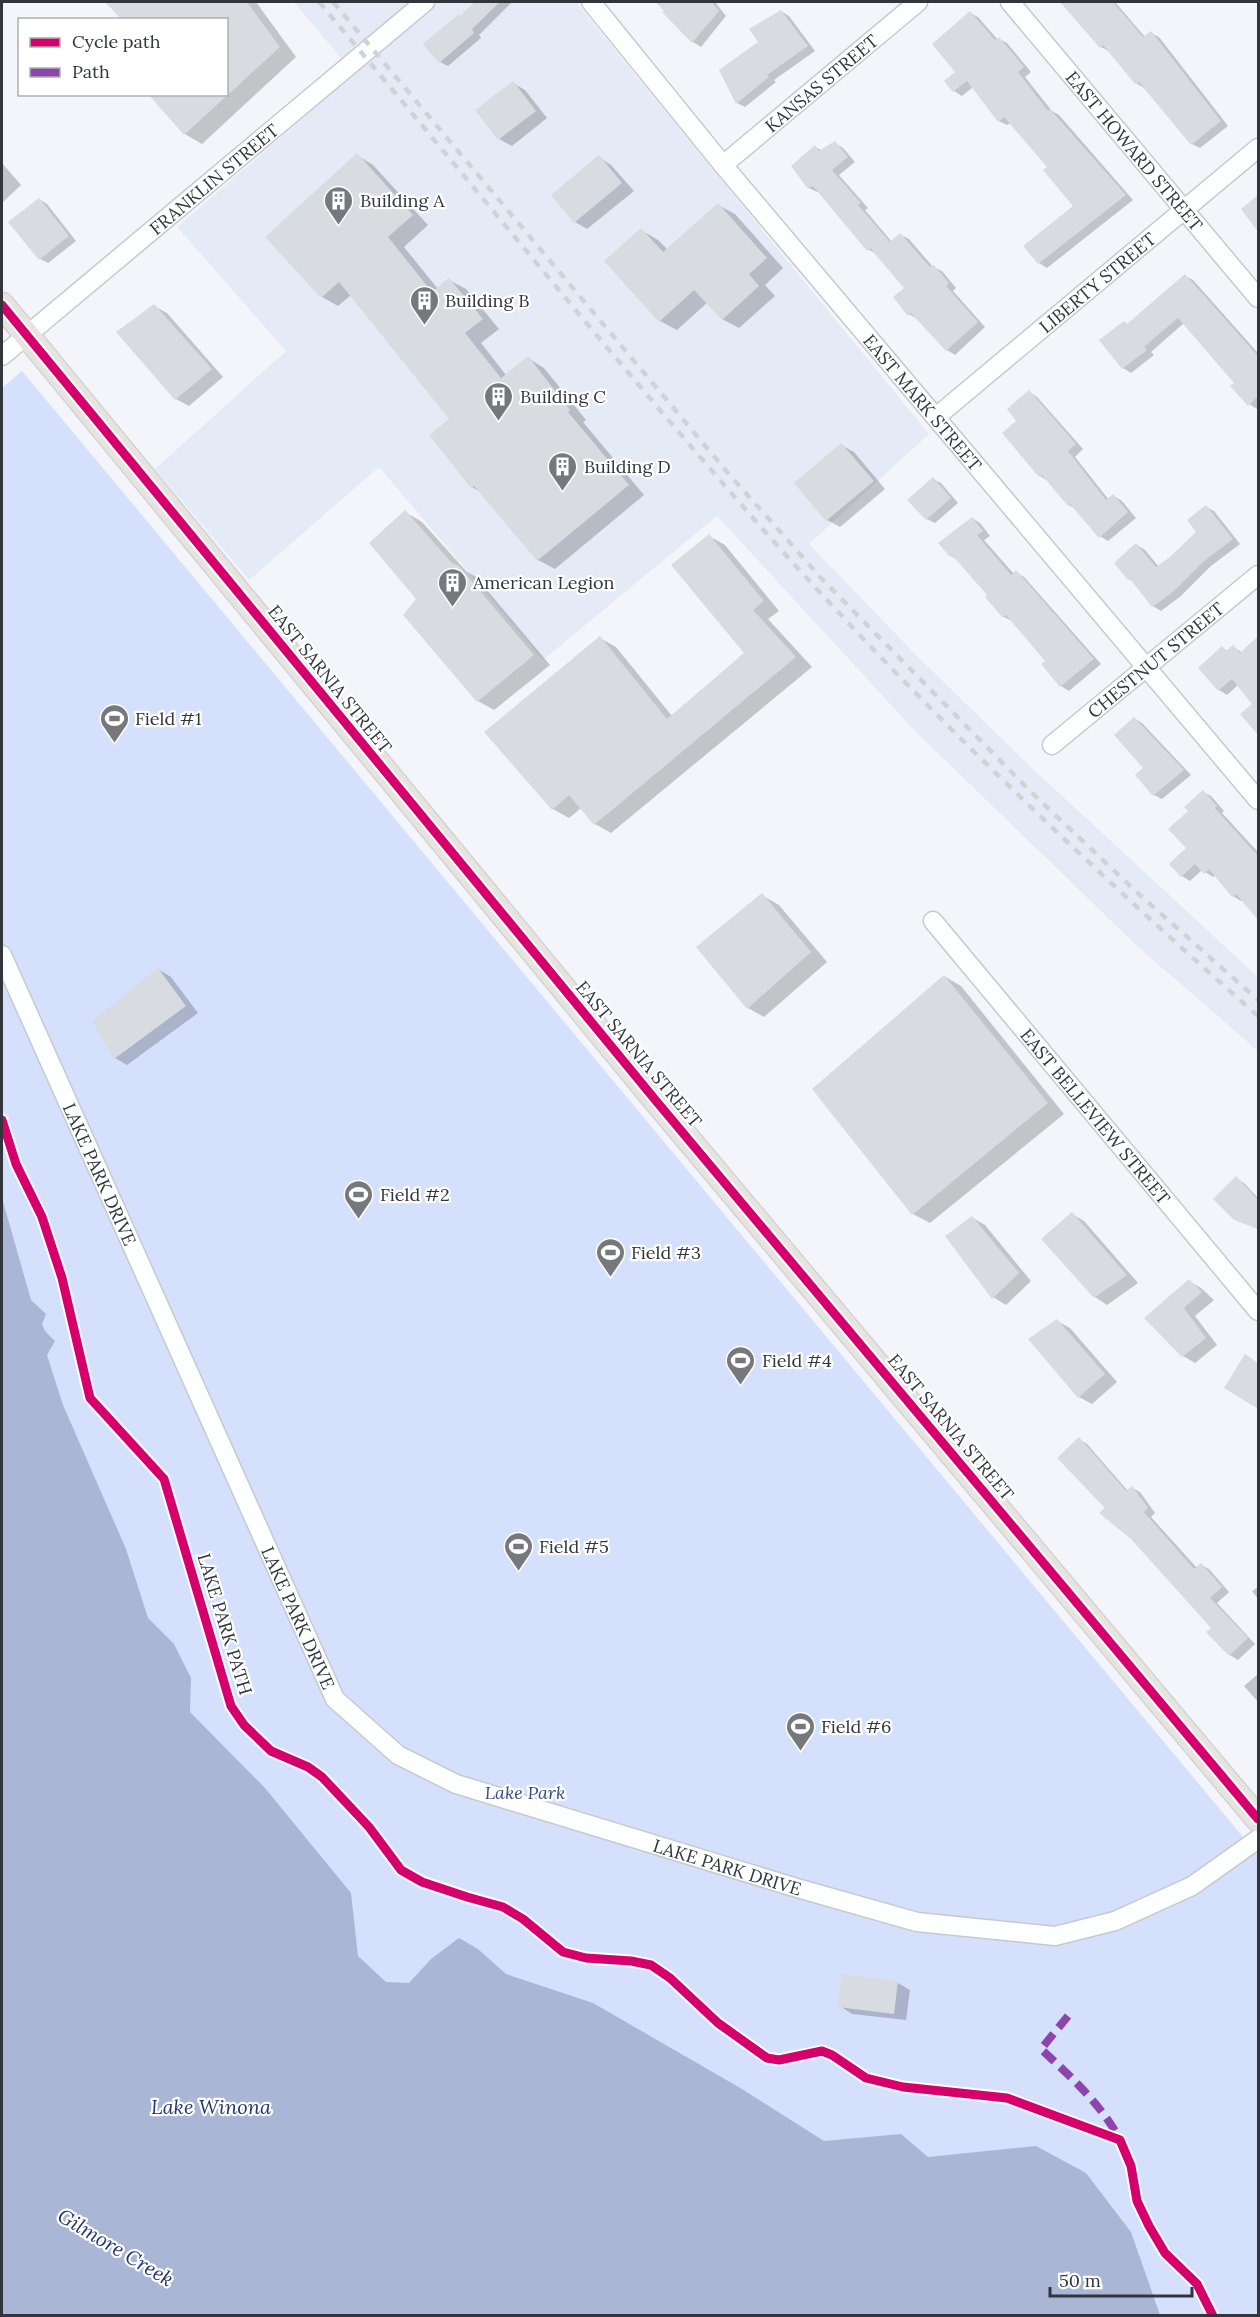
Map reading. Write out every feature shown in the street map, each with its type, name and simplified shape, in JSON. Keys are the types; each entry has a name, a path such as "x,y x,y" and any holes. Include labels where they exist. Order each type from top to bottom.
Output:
{"main road":[{"name":"EAST SARNIA STREET","path":"2,305 657,1102 1258,1819"}],"street":[{"name":"FRANKLIN STREET","path":"2,356 425,2"},
{"name":"EAST MARK STREET","path":"591,2 723,165 1258,800"},
{"name":"KANSAS STREET","path":"723,165 918,2"},
{"name":"EAST HOWARD STREET","path":"1010,2 1258,298"},
{"name":"LIBERTY STREET","path":"936,417 1258,148"},
{"name":"CHESTNUT STREET","path":"1052,745 1258,575"},
{"name":"EAST BELLEVIEW STREET","path":"933,921 1258,1311"},
{"name":"LAKE PARK DRIVE","path":"2,955 335,1699 398,1755 456,1784 798,1888 917,1922 1021,1934 1055,1936 1115,1921 1192,1886 1258,1839"}],"shaded area":[{"path":"294,2 576,2 929,434 809,544 916,655 1033,769 1258,977 1258,1051 1137,946 915,731 717,516 543,660 379,467 249,580 155,469 286,351 177,227 354,74"}],"green space":[{"name":"Lake Park","path":"22,371 1258,1855 1258,2315 2,2315 2,388"}],"water":[{"name":"Lake Winona","path":"2,1198 31,1300 46,1314 42,1324 45,1331 55,1341 47,1355 63,1405 126,1549 148,1618 174,1644 191,1678 190,1712 265,1788 351,1893 358,1956 386,1982 409,1983 431,1959 459,1938 478,1949 506,1974 593,2003 742,2089 824,2141 901,2134 928,2157 1036,2146 1086,2173 1131,2232 1160,2315 2,2315"}],"building":[{"path":"105,2 247,2 280,47 228,95 228,18 120,18"},
{"path":"475,2 500,2 472,29 474,33 439,63 423,44"},
{"path":"656,2 712,2 719,11 692,43 662,12 664,11"},
{"path":"1060,2 1113,2 1143,37 1151,31 1221,121 1191,145 1139,82 1135,84 1103,45 1100,48"},
{"path":"781,10 808,46 767,75 769,77 736,104 719,70 758,42 749,29"},
{"path":"970,11 995,40 999,37 1024,67 1018,72 1048,111 1050,109 1126,195 1038,264 1023,246 1073,206 1043,170 1047,167 1004,117 998,122 967,81 953,92 944,81 955,72 932,44"},
{"path":"513,81 536,111 498,140 475,110"},
{"path":"150,96 227,96 184,135"},
{"path":"835,141 848,157 832,170 861,203 858,205 890,242 900,233 930,267 934,265 949,283 946,286 978,322 946,351 911,313 908,316 893,297 904,288 870,248 867,251 813,186 808,189 791,166 815,145 819,151"},
{"path":"357,153 413,215 388,237 432,292 449,278 483,319 465,333 501,378 528,356 570,410 568,412 629,485 537,561 474,486 471,488 429,435 449,419 339,282 321,298 265,237"},
{"path":"599,155 622,183 574,223 551,195"},
{"path":"1258,195 1258,232 1241,209"},
{"path":"39,198 69,236 39,260 8,222"},
{"path":"718,203 767,258 749,274 759,286 722,320 694,290 659,322 604,261 641,228 663,252"},
{"path":"1185,274 1258,356 1258,396 1248,406 1230,386 1234,383 1178,318 1144,347 1147,350 1122,369 1099,340 1124,321 1127,324"},
{"path":"154,304 212,369 175,400 116,332"},
{"path":"1029,390 1076,444 1068,451 1106,500 1113,494 1128,512 1099,538 1042,475 1039,477 1002,433 1016,421 1007,409"},
{"path":"841,443 874,481 826,521 794,483"},
{"path":"933,477 951,498 926,520 907,500"},
{"path":"1206,505 1233,539 1203,562 1173,592 1152,607 1114,563 1136,543 1156,567 1196,532 1187,520"},
{"name":"American Legion","path":"405,510 452,563 459,566 534,655 477,702 403,615 416,599 369,543"},
{"path":"972,517 983,531 977,535 1011,575 1016,570 1094,659 1060,687 1041,664 1045,661 1006,615 1003,618 985,597 987,595 952,555 950,557 938,543"},
{"path":"709,534 764,601 753,610 796,657 594,825 569,795 552,810 484,732 600,636 667,719 744,653 671,565"},
{"path":"1258,636 1258,735 1240,714 1252,704 1232,679 1218,691 1198,668 1222,646 1226,651 1233,645 1240,653"},
{"path":"1134,717 1184,770 1153,796 1135,775 1143,768 1114,735"},
{"path":"1203,790 1217,806 1215,808 1258,856 1258,920 1236,894 1232,897 1209,869 1204,874 1195,864 1181,877 1169,864 1186,848 1168,829 1188,811 1184,807"},
{"path":"762,893 811,952 747,1009 696,947"},
{"path":"158,968 186,1006 114,1059 92,1021"},
{"path":"944,975 1048,1103 912,1215 812,1089"},
{"path":"1236,1176 1258,1200 1258,1229 1234,1220 1213,1199"},
{"path":"1072,1212 1127,1275 1094,1298 1041,1239"},
{"path":"972,1216 1019,1273 992,1299 945,1236"},
{"path":"1189,1279 1202,1292 1184,1308 1206,1338 1182,1357 1144,1318"},
{"path":"1057,1319 1105,1374 1078,1398 1028,1339"},
{"path":"1245,1354 1258,1363 1258,1409 1224,1388"},
{"path":"1079,1437 1126,1491 1132,1486 1148,1508 1144,1512 1194,1569 1201,1563 1222,1587 1210,1598 1248,1638 1229,1656 1206,1632 1211,1628 1131,1539 1099,1513 1105,1508 1057,1458"},
{"path":"842,1974 898,1981 894,2014 838,2007"}],"railway":[{"path":"319,2 653,402 825,598 944,722 1067,842 1258,1016"},
{"path":"333,2 728,473 822,579 1032,793 1141,896 1258,1000"}],"marked path":[{"path":"1068,2016 1041,2049 1095,2103 1120,2140"}],"cycle path":[{"path":"2,305 657,1102 1258,1819"},
{"name":"LAKE PARK PATH","path":"2,1120 16,1164 42,1217 62,1278 90,1398 164,1479 231,1706 244,1725 271,1751 308,1767 322,1777 369,1827 401,1870 422,1882 503,1907 523,1919 563,1952 586,1958 631,1961 651,1965 670,1978 718,2023 767,2058 779,2060 822,2051 832,2055 866,2078 903,2087 1007,2098 1120,2140 1131,2166 1137,2201 1149,2226 1165,2253 1197,2284 1213,2316"}],"place":[{"name":"Building A","path":"339,226"},
{"name":"Building B","path":"424,326"},
{"name":"Building C","path":"499,422"},
{"name":"Building D","path":"563,492"},
{"name":"American Legion","path":"452,608"},
{"name":"Field #1","path":"114,744"},
{"name":"Field #2","path":"359,1220"},
{"name":"Field #3","path":"610,1278"},
{"name":"Field #4","path":"741,1386"},
{"name":"Field #5","path":"518,1572"},
{"name":"Field #6","path":"800,1752"}],"water label":[{"name":"Gilmore Creek","path":"116,2247"}]}
